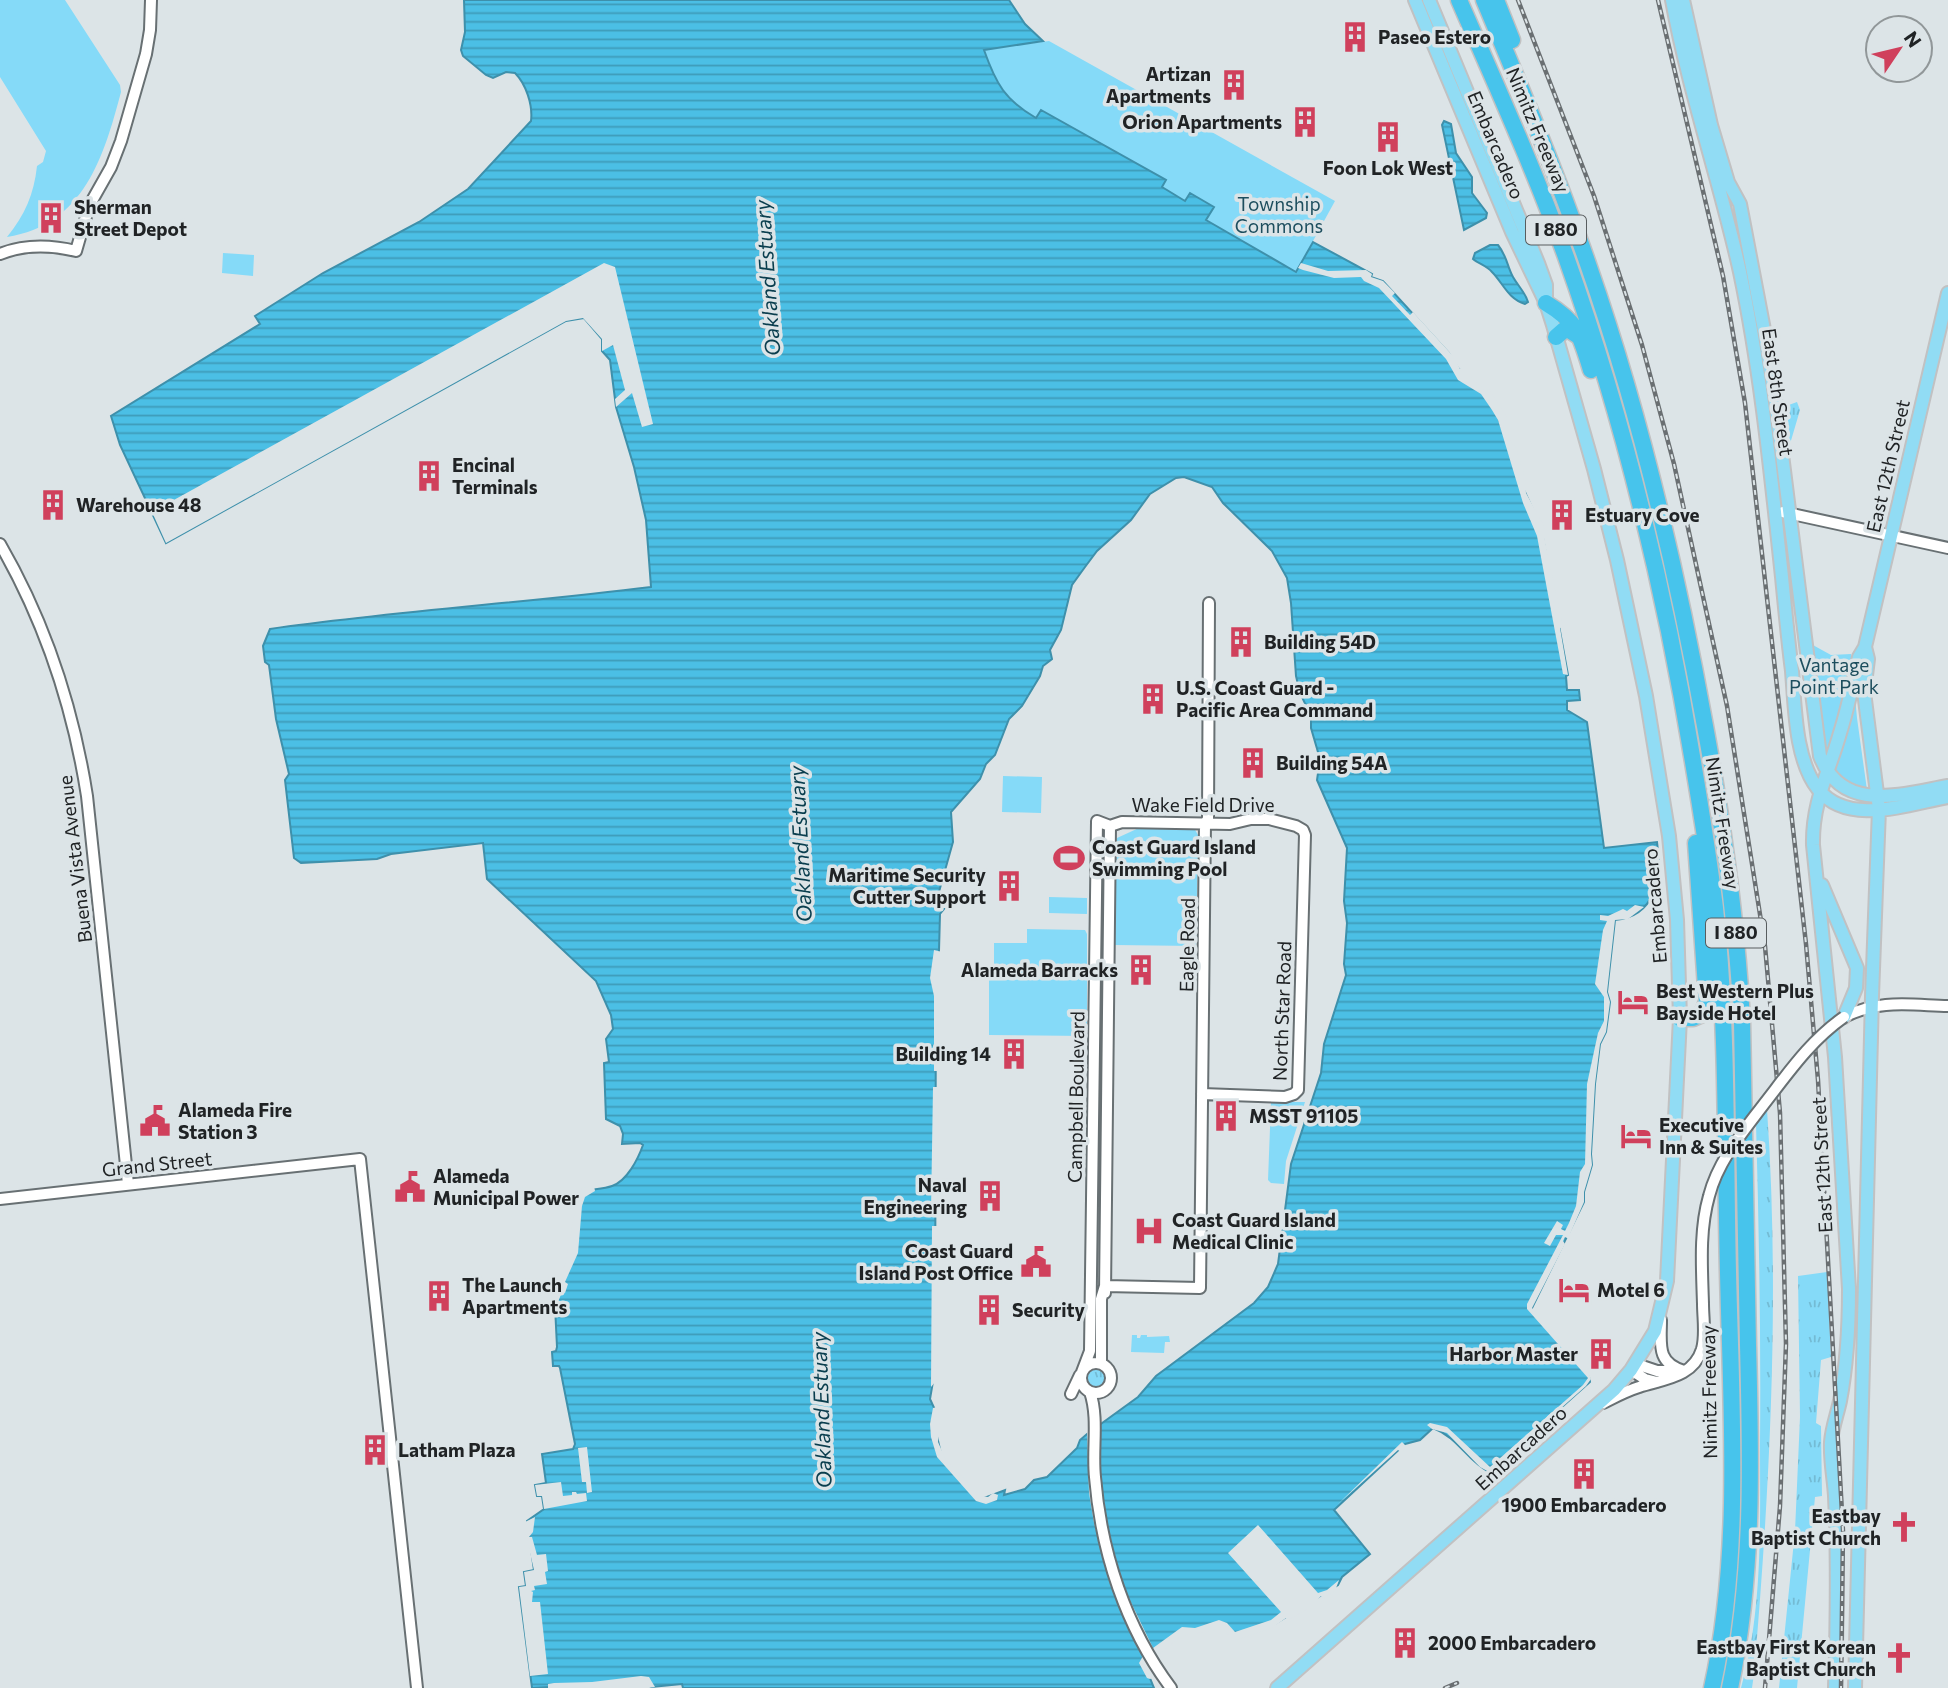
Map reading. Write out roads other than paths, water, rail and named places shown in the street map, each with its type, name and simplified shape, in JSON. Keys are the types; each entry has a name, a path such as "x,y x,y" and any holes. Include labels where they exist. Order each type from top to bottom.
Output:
{"highway":[{"name":"Nimitz Freeway","path":"1459,0 1523,144 1549,211 1585,314 1626,450 1681,689 1701,813 1715,908 1723,1022 1731,1442 1731,1524 1726,1595 1718,1663 1712,1688"},
{"name":"Nimitz Freeway","path":"1484,0 1565,198 1621,367 1670,552 1698,687 1733,905 1742,1021 1750,1441 1746,1566 1738,1644 1730,1688"},
{"path":"1496,0 1544,126 1565,198"},
{"path":"1546,303 1568,317 1576,326 1605,416 1626,450"},
{"path":"1556,337 1568,329 1580,337"},
{"path":"1680,1018 1693,1018 1702,1014 1707,1002 1696,844 1701,813"}],"main road":[{"name":"Embarcadero","path":"1277,1688 1597,1406 1633,1367 1655,1331 1661,1315 1667,1281 1680,1018 1679,954 1674,878 1646,696 1606,516 1546,303 1512,232 1415,0"},
{"name":"Embarcadero","path":"1429,0 1538,263 1546,285 1546,303"},
{"name":"East 8th Street","path":"1672,0 1693,98 1742,282 1757,369 1798,729 1805,765 1820,792"},
{"name":"East 8th Street","path":"1683,0 1711,125 1728,182 1740,205 1771,366 1815,730 1820,756 1827,770"},
{"name":"East 12th Street","path":"1835,1688 1835,1494 1831,1447 1832,1429 1840,1402 1844,1373 1849,1289 1835,1056 1815,869 1813,822 1820,792 1840,735 1859,657 1865,647 1948,293"},
{"name":"East 12th Street","path":"1855,1688 1879,803 1864,692 1868,659 1865,647"},
{"path":"1815,730 1825,738 1840,735"},
{"path":"1827,770 1835,780 1879,803 1948,797"},
{"path":"1820,792 1854,810 1948,786"},
{"path":"1815,869 1857,968 1856,988 1848,1013"}],"street":[{"path":"0,254 37,246 76,251 89,206 111,167 121,141 146,54 151,0"},
{"path":"1775,513 1789,511 1948,548"},
{"name":"Buena Vista Avenue","path":"0,544 48,643 78,743 87,796 128,1184"},
{"name":"Eagle Road","path":"1105,1286 1199,1288 1208,819 1209,603"},
{"name":"Wake Field Drive","path":"1097,821 1110,826 1122,822 1230,824 1251,819 1269,819 1296,826 1303,830 1305,835"},
{"name":"Campbell Boulevard","path":"1082,1372 1090,1351 1097,821"},
{"name":"Campbell Boulevard","path":"1103,1365 1110,826"},
{"name":"North Star Road","path":"1202,1094 1286,1097 1297,1090 1305,835"},
{"path":"1597,1406 1627,1391 1679,1377 1695,1362 1702,1348 1702,1243 1705,1213 1720,1167 1803,1053 1848,1013 1872,1005 1948,1006"},
{"name":"Grand Street","path":"0,1199 360,1159 417,1688"},
{"path":"1661,1315 1663,1358 1684,1371"},
{"path":"1094,1405 1111,1379 1103,1365 1088,1365 1082,1372 1081,1381 1089,1391 1094,1405 1094,1474 1106,1549 1132,1620 1169,1685"},
{"path":"1633,1367 1657,1371 1684,1371"},
{"path":"1633,1367 1646,1379 1659,1382"},
{"path":"1089,1391 1104,1391"}],"water":[{"name":"Oakland Estuary","path":"464,0 1009,0 1025,24 1043,41 984,50 998,82 1016,105 1036,118 1041,110 1166,180 1162,187 1185,201 1190,193 1214,207 1206,220 1296,272 1313,242 1372,274 1371,277 1383,281 1449,353 1458,368 1493,403 1524,490 1541,527 1568,675 1567,690 1579,690 1580,700 1567,701 1567,710 1587,722 1604,848 1657,842 1657,881 1648,903 1629,917 1615,920 1607,992 1610,1002 1606,1032 1600,1044 1595,1084 1592,1165 1584,1192 1584,1202 1531,1310 1589,1377 1590,1382 1489,1472 1449,1437 1433,1428 1420,1440 1405,1444 1334,1510 1370,1554 1342,1577 1338,1585 1273,1625 1235,1637 1221,1625 1180,1632 1154,1656 1147,1671 1154,1688 683,1688 682,1684 651,1687 642,1682 532,1688 519,1587 526,1586 524,1572 534,1570 527,1521 544,1509 542,1496 537,1496 535,1485 546,1483 542,1454 573,1449 575,1444 560,1368 553,1366 552,1352 556,1351 557,1347 555,1306 551,1305 568,1266 584,1191 617,1183 627,1175 643,1145 622,1144 620,1126 606,1119 604,1063 609,1062 606,1039 613,1029 611,1015 596,981 487,879 483,843 391,854 377,859 301,863 294,858 285,780 289,774 263,646 270,629 651,587 646,520 616,407 610,360 602,351 602,339 584,318 566,321 166,543 120,445 111,416 260,324 255,316 323,273 419,222 468,189 531,121 530,102 519,78 515,73 506,72 493,78 463,56 461,50 465,32","holes":["1184,477 1212,487 1223,503 1272,551 1287,578 1296,676 1300,693 1311,716 1311,728 1320,759 1317,780 1347,848 1344,901 1347,923 1344,964 1346,975 1324,1044 1321,1073 1291,1164 1278,1264 1268,1287 1254,1303 1156,1376 1138,1397 1080,1440 1077,1448 1047,1477 1034,1480 1025,1489 1004,1495 1005,1490 979,1500 943,1462 935,1428 936,1412 930,1399 935,1370 936,955 939,951 940,914 944,909 936,909 935,906 953,842 951,812 980,779 986,764 995,755 1009,719 1022,706 1043,666 1052,659 1050,650 1061,630 1072,585 1097,551 1131,520 1150,494 1176,478"]},
{"path":"1444,121 1451,124 1456,153 1472,177 1472,193 1487,213 1486,218 1464,230 1442,125"},
{"path":"1490,245 1498,245 1501,249 1513,277 1527,298 1528,302 1525,304 1510,295 1490,270 1473,259 1475,253"}],"railway":[{"path":"1518,0 1594,196 1642,345 1674,464 1727,706 1765,946 1780,1113 1786,1344 1780,1506 1765,1688"},
{"path":"1658,0 1723,276 1745,403 1806,944 1818,1080 1843,1531 1841,1688"},
{"path":"1445,1688 1457,1683"}],"place":[{"name":"Paseo Estero","path":"1355,37"},
{"name":"Artizan Apartments","path":"1234,85"},
{"name":"Orion Apartments","path":"1305,122"},
{"name":"Foon Lok West","path":"1388,137"},
{"name":"Sherman Street Depot","path":"51,218"},
{"name":"Encinal Terminals","path":"429,476"},
{"name":"Warehouse 48","path":"53,505"},
{"name":"Estuary Cove","path":"1562,515"},
{"name":"Building 54D","path":"1241,642"},
{"name":"U.S. Coast Guard - Pacific Area Command","path":"1153,699"},
{"name":"Building 54A","path":"1253,763"},
{"name":"Coast Guard Island Swimming Pool","path":"1069,858"},
{"name":"Maritime Security Cutter Support","path":"1009,886"},
{"name":"Alameda Barracks","path":"1141,970"},
{"name":"Best Western Plus Bayside Hotel","path":"1633,1002"},
{"name":"Building 14","path":"1014,1054"},
{"name":"MSST 91105","path":"1226,1116"},
{"name":"Alameda Fire Station 3","path":"155,1121"},
{"name":"Executive Inn & Suites","path":"1636,1136"},
{"name":"Alameda Municipal Power","path":"410,1187"},
{"name":"Naval Engineering","path":"990,1196"},
{"name":"Coast Guard Island Medical Clinic","path":"1149,1231"},
{"name":"Coast Guard Island Post Office","path":"1036,1262"},
{"name":"Motel 6","path":"1574,1290"},
{"name":"The Launch Apartments","path":"439,1296"},
{"name":"Security","path":"989,1310"},
{"name":"Harbor Master","path":"1601,1354"},
{"name":"Latham Plaza","path":"375,1450"},
{"name":"1900 Embarcadero","path":"1584,1474"},
{"name":"Eastbay Baptist Church","path":"1904,1527"},
{"name":"2000 Embarcadero","path":"1405,1643"},
{"name":"Eastbay First Korean Baptist Church","path":"1899,1658"}],"park label":[{"name":"Township Commons","path":"1279,215"},
{"name":"Vantage Point Park","path":"1834,676"}]}
